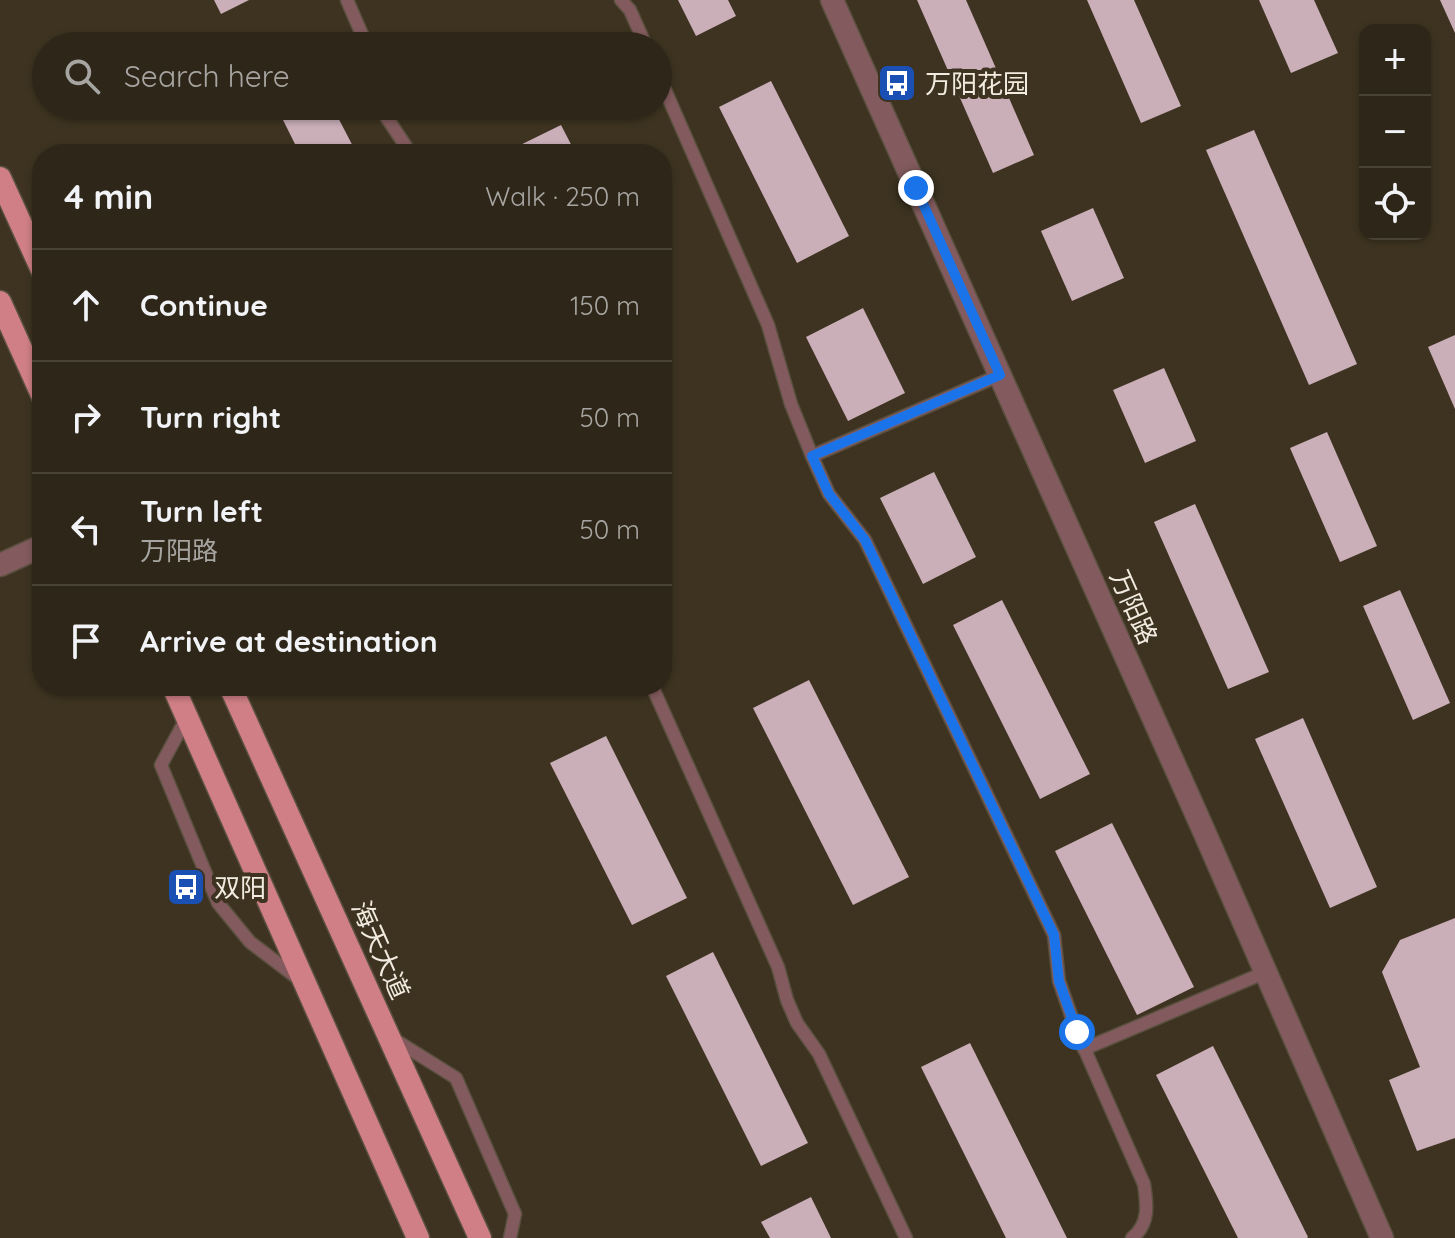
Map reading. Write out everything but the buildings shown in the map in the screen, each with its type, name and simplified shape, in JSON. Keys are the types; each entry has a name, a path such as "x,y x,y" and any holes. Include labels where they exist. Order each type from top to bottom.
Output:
{"main road":[{"path":"0,178 32,248"},
{"path":"0,302 32,373"},
{"path":"178,696 418,1238"},
{"name":"海天大道","path":"235,696 480,1238"}],"street":[{"name":"万阳路","path":"832,0 1382,1238"},
{"path":"0,565 32,551"}],"lane":[{"path":"347,0 361,32"},
{"path":"621,0 630,10 640,32"},
{"path":"672,106 768,325 791,404 829,494 865,540 1054,935 1059,981 1084,1049 1144,1184 1148,1210 1139,1233 1132,1238"},
{"path":"388,120 404,144"},
{"path":"812,456 1000,375"},
{"path":"656,696 778,967 797,1023 819,1054 906,1238"},
{"path":"187,717 161,765 218,903 250,942 307,986"},
{"path":"1084,1049 1266,972"},
{"path":"388,1035 456,1078 515,1214 510,1238"}],"place":[{"name":"万阳花园","path":"897,83"},
{"name":"双阳","path":"186,887"}],"route":[{"path":"916,188 1000,375 812,456 829,494 865,540 1054,935 1059,981 1077,1032"}]}
